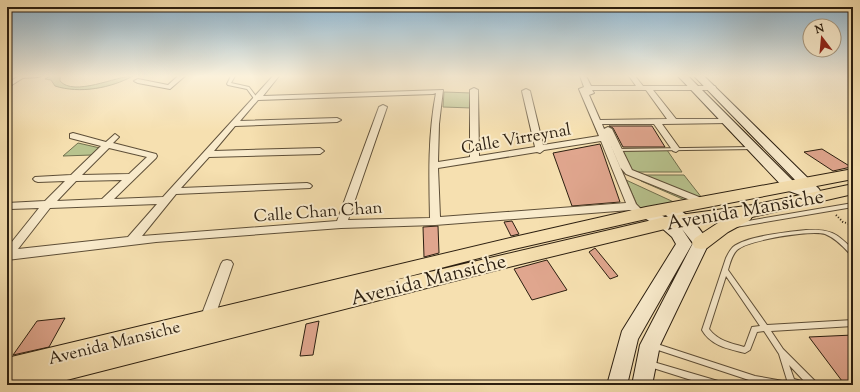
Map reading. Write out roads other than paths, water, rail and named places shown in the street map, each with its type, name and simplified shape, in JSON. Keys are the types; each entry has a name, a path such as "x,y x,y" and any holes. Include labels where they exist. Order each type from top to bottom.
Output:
{"highway":[{"name":"Avenida Mansiche","path":"517,250 639,210 671,218 705,203 853,174"},
{"name":"Avenida Mansiche","path":"7,384 171,336 517,250 671,218 753,211 853,189"},
{"path":"702,243 722,228 753,211"},
{"name":"Avenida Mansiche","path":"7,369 171,336 207,319 358,289"}],"main road":[{"path":"702,94 792,187 819,197"},
{"path":"718,94 819,197"},
{"path":"639,341 702,243 690,227 671,218"},
{"path":"617,385 635,360 639,341 684,244 671,218"},
{"path":"635,360 642,385"}],"street":[{"path":"131,241 165,200 260,94"},
{"path":"257,98 368,94"},
{"path":"435,221 433,166 436,94"},
{"path":"474,94 475,160"},
{"path":"527,94 540,150"},
{"path":"590,94 601,122 629,172 705,203"},
{"path":"650,94 672,121"},
{"path":"341,224 383,107"},
{"path":"235,124 337,120"},
{"path":"601,122 728,120"},
{"path":"656,121 676,149"},
{"path":"601,122 604,138 639,210"},
{"path":"73,136 152,156 105,202"},
{"path":"7,256 46,205 115,137"},
{"name":"Calle Virreynal","path":"433,166 540,150 604,138"},
{"path":"206,154 320,151"},
{"path":"38,179 130,177"},
{"path":"173,191 307,186"},
{"path":"10,206 165,200"},
{"name":"Calle Chan Chan","path":"7,256 131,241 341,224 435,221 639,210"},
{"path":"207,319 227,264"}],"lane":[{"path":"254,94 257,98"},
{"path":"617,150 754,148"},
{"path":"722,228 853,205"},
{"path":"853,254 835,236 822,232 805,232 746,242 737,247 728,257 705,330 711,339 718,343 745,350 748,348 754,328 853,323"},
{"path":"725,270 781,351 813,385"},
{"path":"639,341 755,378 786,384 804,385"},
{"path":"781,351 786,384"},
{"path":"635,360 718,385"}]}
